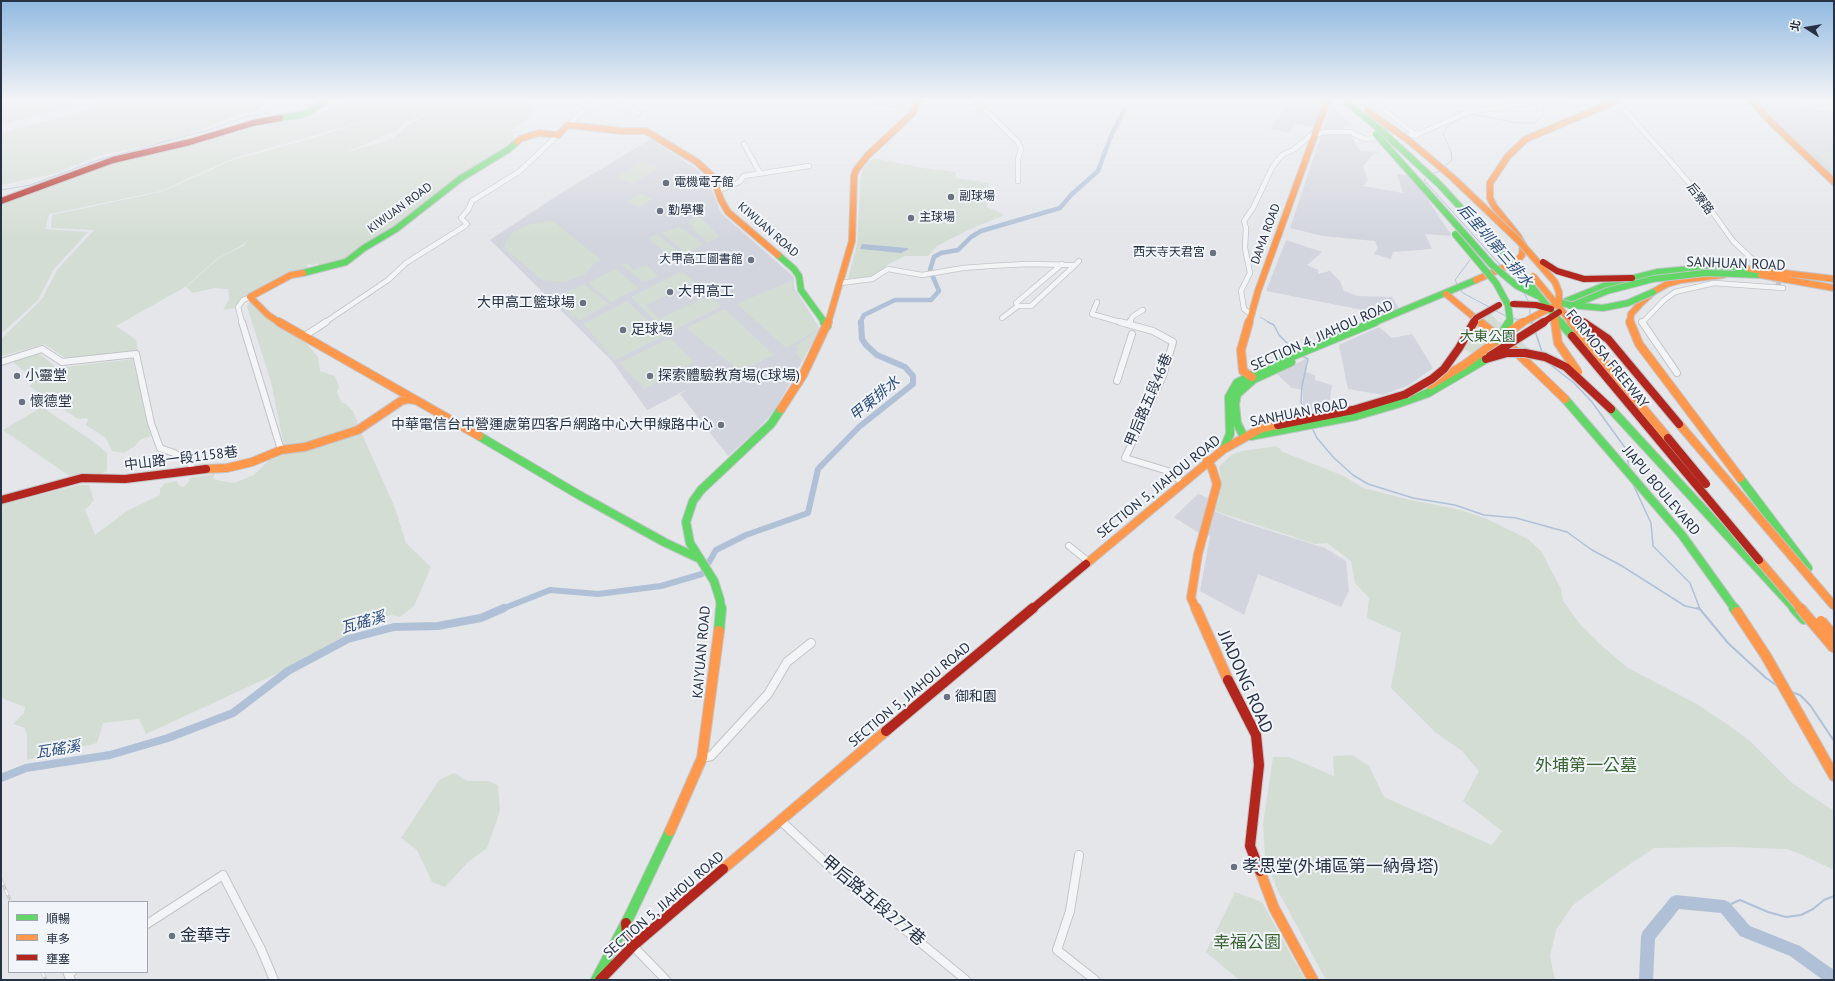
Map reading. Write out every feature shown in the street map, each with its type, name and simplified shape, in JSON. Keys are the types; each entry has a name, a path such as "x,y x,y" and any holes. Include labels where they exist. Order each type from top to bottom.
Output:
{"main road":[{"path":"1,201 112,160 169,147"},
{"name":"KIWUAN ROAD","path":"250,297 291,275 328,268 346,262 364,248 396,229 460,179 511,147"},
{"name":"KIWUAN ROAD","path":"673,147 697,162 713,177 721,200 728,212 794,269 799,276 801,290 826,326"},
{"name":"KAIYUAN ROAD","path":"626,922 685,800 702,758 721,613 720,600 712,577 690,543 686,522 693,502 708,484 771,424 803,375 826,326 852,241 854,176 856,170 877,147"},
{"name":"DAMA ROAD","path":"1252,377 1243,371 1242,350 1258,291 1311,147"},
{"path":"1387,147 1492,265 1508,280 1532,294 1570,305 1603,308 1628,303 1681,280 1735,274"},
{"name":"FORMOSA FREEWAY","path":"1399,147 1430,175 1482,228 1524,277 1627,404 1834,649"},
{"name":"FORMOSA FREEWAY","path":"1408,147 1456,192 1493,230 1563,311 1834,636"},
{"path":"1416,147 1452,177 1519,242 1555,282 1559,292 1556,313 1556,334 1558,343 1564,354 1610,409 1783,598 1834,649"},
{"name":"SECTION 4, JIAHOU ROAD","path":"1224,449 1230,434 1231,423 1229,397 1237,383 1379,319 1506,273 1519,265 1526,257 1528,246 1500,207 1493,192 1498,176 1522,147"},
{"path":"1797,147 1834,182"},
{"path":"1413,177 1447,224 1496,283 1505,298 1510,312 1510,320 1498,340"},
{"path":"1519,242 1544,263 1569,276 1595,280 1632,278"},
{"name":"SANHUAN ROAD","path":"1258,433 1270,426 1353,410 1406,394 1446,376 1524,321 1558,304 1606,285 1632,278 1658,272 1691,269 1834,279"},
{"path":"1759,273 1834,275"},
{"path":"1759,273 1834,288"},
{"name":"SANHUAN ROAD","path":"1244,438 1258,433 1356,416 1397,404 1428,392 1486,359 1505,345 1556,313 1607,291 1653,279 1705,274 1759,273 1834,283"},
{"path":"1653,292 1631,314 1630,322 1639,344 1834,605"},
{"name":"JIAPU BOULEVARD","path":"1448,295 1511,347 1574,407 1682,535 1721,588 1780,680 1834,776"},
{"path":"250,297 268,315 303,337 416,400 579,495 701,561"},
{"path":"1406,394 1432,379 1444,369 1456,353 1476,318 1492,308 1506,305 1536,305 1560,312 1589,324 1612,344 1690,438 1834,605"},
{"path":"1486,359 1507,353 1525,353 1544,357 1566,367 1610,409"},
{"name":"SECTION 4, JIAHOU ROAD","path":"1244,438 1237,423 1235,404 1237,394 1252,377"},
{"name":"中山路一段1158巷","path":"1,500 82,478 109,480 138,478 193,470 227,468 252,462 281,450 305,447 358,430 401,401 408,399 416,400"},
{"path":"1231,423 1236,431 1244,438"},
{"name":"SECTION 5, JIAHOU ROAD","path":"600,980 633,946 1182,482 1207,461 1224,449 1244,438"},
{"name":"JIADONG ROAD","path":"1207,461 1217,484 1198,554 1191,598 1218,659 1256,735 1259,765 1250,835 1250,846 1274,908 1314,980"},
{"path":"675,547 690,543"},
{"path":"626,922 627,935 633,946"},
{"path":"596,980 626,922"}],"street":[{"path":"303,337 388,280 406,262 465,226 467,224 461,218 468,210 472,201 520,171 546,147"},
{"path":"746,147 760,173"},
{"path":"1018,181 1018,159 1021,149 1020,147"},
{"path":"1252,315 1244,309 1241,291 1250,272 1245,248 1246,228 1244,221 1253,208 1273,166 1282,155 1297,147"},
{"name":"后寮路","path":"1657,147 1703,199 1733,241 1753,260"},
{"path":"718,191 739,182 744,176 808,166"},
{"path":"1002,318 1018,306 1031,306 1079,261"},
{"path":"1018,306 1016,303 1062,264"},
{"path":"840,283 872,279 888,269 922,275 934,272 990,266 1062,264 1075,266"},
{"path":"1677,373 1642,322 1664,300 1675,292 1714,283 1783,288"},
{"path":"250,297 243,300 238,307 239,312 281,450"},
{"name":"甲后路五段46巷","path":"1097,302 1092,314 1129,323 1153,331 1173,342 1163,376 1125,458 1168,471 1182,482"},
{"path":"1129,323 1133,316 1143,310"},
{"path":"1117,381 1132,334"},
{"path":"1,362 42,349 62,362 136,354 151,423 160,448 174,453 190,463 193,470"},
{"path":"1069,546 1089,562"},
{"path":"702,758 711,756 768,694 787,662 811,643"},
{"name":"甲后路五段277巷","path":"781,821 842,878 966,980"},
{"path":"1079,855 1070,911 1057,950 1095,980"},
{"path":"148,923 222,875 261,950 274,980"},
{"path":"633,946 666,980"}],"shaded area":[{"name":"大甲高工","path":"638,147 663,147 695,168 707,179 721,213 794,277 794,288 820,329 775,410 749,439 748,438 728,456 680,394 690,388 647,410 612,361 490,240 561,193"},
{"path":"1317,147 1358,147 1360,151 1379,152 1373,154 1363,166 1368,180 1363,186 1403,193 1397,174 1410,175 1452,236 1425,234 1432,249 1393,252 1391,259 1374,254 1378,248 1375,241 1323,236 1290,228"},
{"path":"1801,147 1834,147 1834,178"},
{"path":"1286,240 1322,252 1307,265 1318,270 1318,274 1330,271 1340,281 1344,291 1358,296 1392,297 1400,310 1388,315 1266,291"},
{"path":"1379,327 1392,338 1412,334 1433,368 1409,385 1383,395 1348,389 1339,345"},
{"path":"1307,358 1305,372 1315,375 1315,380 1332,385 1330,399 1326,409 1316,411 1303,406 1303,390 1292,388 1277,374"},
{"path":"1198,494 1208,498 1205,508 1245,523 1325,548 1346,561 1349,591 1341,607 1258,574 1244,615 1200,591 1210,536 1197,532 1174,517"}],"green space":[{"path":"1,147 142,147 101,155 54,174 1,185"},
{"path":"169,147 274,147 234,158 161,191 49,214 45,229 88,232 54,269 38,300 1,334 1,204 22,198 70,177 130,157"},
{"path":"281,147 359,147 344,153 365,147 507,147 350,259 318,269 318,263 306,265 309,268 306,271 291,275 243,302 241,305 241,318 244,333 235,308 223,310 229,299 228,289 214,288 193,293 186,287 219,258 243,246 249,239 241,246 218,258 185,287 116,326 136,340 138,351 66,358 44,344 1,356 1,339 42,299 57,270 94,230 51,228 52,215 161,192 233,160"},
{"path":"1812,150 1818,150 1822,154 1834,151 1834,170"},
{"path":"873,158 923,168 956,172 955,178 989,183 987,207 1005,215 970,229 937,246 928,256 905,256 887,265 874,276 848,279 857,245 861,176 863,169"},
{"path":"643,161 659,168 632,184 616,177"},
{"path":"640,193 653,199 639,207 627,202"},
{"path":"700,217 720,237 708,242 693,230 692,225 687,222"},
{"path":"553,221 601,260 595,263 584,275 564,282 542,280 507,251 505,246 506,242 513,232 531,224"},
{"path":"678,227 687,231 703,245 685,253 662,233"},
{"path":"657,234 689,260 679,264 648,238"},
{"path":"626,263 634,270 646,265 658,276 642,281 622,265"},
{"name":"大甲高工籃球場","path":"616,269 638,288 611,302 588,283"},
{"path":"682,271 695,282 646,305 659,319 709,296 722,306 668,333 631,297"},
{"path":"793,280 793,289 819,329 786,348 737,304"},
{"name":"大甲高工籃球場","path":"584,284 609,304 579,321 553,299"},
{"path":"254,300 305,342 318,357 320,371 335,376 339,387 337,392 342,403 345,403 353,411 360,429 322,441 284,446 271,382 247,307 250,301"},
{"name":"足球場","path":"627,301 664,336 615,360 583,324"},
{"path":"725,309 774,355 740,371 686,328"},
{"name":"大東公園","path":"1488,312 1531,350 1480,358 1464,349 1473,327"},
{"path":"819,329 803,360 794,352 799,349 796,346"},
{"name":"探索體驗教育場(C球場)","path":"670,338 694,362 644,389 620,363"},
{"path":"35,354 41,355 57,368 133,359 151,436 140,440 134,447 123,453 112,451 106,438 86,425 88,421 87,418 78,419 29,386 36,380 11,361"},
{"path":"42,407 98,445 107,453 107,471 98,475 71,477 3,430"},
{"path":"361,432 395,508 406,543 431,567 414,606 400,617 391,615 376,619 289,668 146,734 139,719 103,723 97,743 27,760 27,735 25,728 13,724 24,713 25,707 4,699 1,696 1,505 79,485 89,485 94,500 85,510 95,535 127,511 160,495 160,489 165,483 177,481 179,486 183,487 189,482 189,478 215,474 213,478 216,480 234,483 254,475 268,461 282,454"},
{"name":"外埔第一公墓","path":"1277,446 1283,452 1344,476 1363,488 1411,500 1457,509 1487,519 1528,539 1541,551 1561,589 1563,601 1580,624 1602,646 1628,668 1695,703 1730,726 1751,742 1792,783 1834,811 1834,870 1787,849 1731,847 1654,848 1573,905 1556,930 1550,956 1555,980 1326,980 1277,889 1265,856 1263,824 1273,757 1289,757 1334,776 1333,756 1352,755 1369,766 1384,797 1492,845 1502,831 1463,801 1479,771 1462,751 1435,732 1391,688 1401,633 1367,618 1369,598 1355,583 1351,561 1327,543 1315,544 1215,511 1222,485 1219,467 1231,455 1242,451"},
{"path":"454,773 467,781 488,781 498,785 500,811 487,848 468,862 445,887 432,882 417,850 401,838 439,780"},
{"name":"幸福公園","path":"1235,892 1262,902 1305,980 1239,980 1206,952"}],"water":[{"path":"862,244 909,249 901,253 860,249"}],"waterway":[{"path":"1,190 30,185 98,160 147,147"},
{"name":"甲東排水","path":"860,323 864,315 895,300 931,300 939,291 930,270 934,257 941,253 958,250 971,237 981,231 1060,208 1071,195 1098,171 1107,147"},
{"name":"后里圳第三排水","path":"1444,167 1452,160 1449,147"},
{"name":"后里圳第三排水","path":"1432,174 1440,171"},
{"name":"后里圳第三排水","path":"1427,177 1424,180 1501,266"},
{"path":"1458,286 1455,280 1470,260"},
{"path":"1460,289 1463,293 1489,307"},
{"name":"后里圳第三排水","path":"1524,293 1529,302"},
{"name":"后里圳第三排水","path":"1530,308 1530,316"},
{"path":"1494,310 1506,316"},
{"path":"1260,317 1270,323"},
{"path":"1512,318 1520,320"},
{"name":"甲東排水","path":"502,609 550,590 598,594 661,586 702,574 716,550 746,535 808,513 818,469 859,427 913,384 913,376 905,367 877,355 866,345 862,339 861,322"},
{"name":"后里圳第三排水","path":"1531,323 1527,322 1533,323"},
{"path":"1270,323 1274,325 1279,335 1296,352"},
{"name":"后里圳第三排水","path":"1535,331 1542,352"},
{"path":"1302,356 1308,359 1302,386 1301,402 1307,417"},
{"name":"后里圳第三排水","path":"1552,366 1574,383 1592,402 1626,449 1629,467"},
{"path":"1312,428 1317,438 1334,458 1353,475 1368,484 1413,498 1455,505 1484,515 1516,518 1567,532 1592,550 1622,566 1685,606 1699,609 1697,608"},
{"name":"后里圳第三排水","path":"1632,482 1651,523 1653,546 1690,583 1700,609"},
{"name":"瓦磘溪","path":"1,778 26,768 110,755 168,738 233,713 288,671 348,639 394,627 438,626 481,618 504,608"},
{"name":"后里圳第三排水","path":"1699,608 1728,643 1766,678 1779,687"},
{"name":"后里圳第三排水","path":"1791,692 1800,695 1810,705 1834,741"},
{"name":"后里圳第三排水","path":"1724,907 1740,900 1768,912 1786,917 1801,915 1813,909 1824,900 1834,896"},
{"name":"后里圳第三排水","path":"1646,980 1648,936 1676,902 1724,907 1745,931 1795,951 1834,979"}],"tunnel":[{"path":"1753,260 1783,288"}],"railway":[{"path":"1,880 11,901"},
{"path":"42,973 46,980"}],"traffic: fast":[{"path":"303,273 328,268 346,262 364,248 396,229 460,179 512,147"},
{"path":"1387,147 1492,265 1517,286 1538,296"},
{"path":"1399,147 1440,185 1524,277 1572,336"},
{"path":"1455,234 1496,283 1508,305 1510,320 1498,340"},
{"path":"778,255 794,269 799,276 801,290 827,326"},
{"path":"1559,304 1606,285 1658,272 1691,269 1750,269"},
{"path":"1571,306 1607,291 1653,279 1705,273 1735,274"},
{"path":"1735,274 1760,275"},
{"path":"1224,448 1230,434 1229,397 1237,383 1271,365 1476,280"},
{"path":"1554,301 1570,305 1603,308 1628,303 1653,292"},
{"path":"1251,436 1356,416 1397,404 1428,393 1486,359"},
{"path":"1244,437 1237,423 1235,404 1237,394 1254,379 1291,362"},
{"path":"1565,399 1682,535 1737,612"},
{"path":"719,631 721,613 720,600 714,581 690,543 686,522 693,501 701,490 771,424 781,409"},
{"path":"1611,409 1804,619"},
{"path":"479,436 579,495 664,542 700,559"},
{"path":"1740,478 1808,568"},
{"path":"596,980 631,913 670,831"}],"traffic: slow":[{"path":"672,147 697,162 713,177 721,200 728,212 778,255"},
{"path":"781,409 803,375 827,326 852,241 854,176 856,170 877,147"},
{"path":"1252,377 1243,371 1241,350 1258,291 1310,147"},
{"path":"1416,147 1452,177 1519,241 1555,282 1559,292 1559,304"},
{"path":"1476,280 1516,262 1522,255 1523,245 1518,236 1494,206 1490,198 1490,183 1508,156 1518,147"},
{"path":"1797,147 1834,182"},
{"path":"1750,269 1834,279"},
{"path":"303,273 291,275 250,297 268,315 303,337 479,436"},
{"path":"1723,275 1681,280 1667,284 1653,292 1641,303 1631,314 1630,322 1639,344 1740,478"},
{"path":"1761,275 1834,288"},
{"path":"1533,276 1668,438"},
{"path":"1446,294 1511,347 1565,399"},
{"path":"1500,338 1524,321 1552,307"},
{"path":"1556,314 1555,322 1558,343 1578,372"},
{"path":"1430,385 1464,365 1498,340"},
{"path":"206,469 227,468 252,462 281,450 305,447 358,430 401,401 408,399 415,400"},
{"path":"1679,424 1834,606"},
{"path":"1086,564 1224,449 1262,428 1278,425"},
{"path":"1207,461 1212,468 1217,484 1198,554 1191,598 1228,680"},
{"path":"1759,560 1834,648"},
{"path":"1737,612 1766,656 1834,776"},
{"path":"1821,621 1834,636"},
{"path":"670,831 702,758 719,631"},
{"path":"723,869 886,731"},
{"path":"1260,871 1274,908 1313,980"}],"traffic: jam":[{"path":"1,201 113,160 170,147"},
{"path":"1543,262 1557,271 1584,279 1632,278"},
{"path":"1513,304 1536,305 1551,309"},
{"path":"1406,394 1432,379 1444,369 1459,348 1476,318 1499,305"},
{"path":"1490,356 1559,312"},
{"path":"1567,315 1589,324 1608,339 1679,424"},
{"path":"1572,336 1759,560"},
{"path":"1486,359 1507,353 1525,353 1545,357 1566,367 1611,409"},
{"path":"1278,425 1353,410 1410,393"},
{"path":"1668,438 1706,484"},
{"path":"1,500 82,478 125,479 206,469"},
{"path":"886,731 1086,564"},
{"path":"1228,680 1256,735 1259,765 1250,846 1260,871"},
{"path":"600,980 633,946 723,869"},
{"path":"626,923 627,935 633,946"}],"place":[{"name":"電機電子館","path":"666,183"},
{"name":"副球場","path":"951,197"},
{"name":"勤學樓","path":"660,211"},
{"name":"主球場","path":"911,218"},
{"name":"西天寺天君宮","path":"1213,253"},
{"name":"大甲高工圖書館","path":"751,260"},
{"name":"大甲高工","path":"670,292"},
{"name":"大甲高工籃球場","path":"583,303"},
{"name":"足球場","path":"623,330"},
{"name":"小靈堂","path":"17,376"},
{"name":"探索體驗教育場(C球場)","path":"650,376"},
{"name":"懷德堂","path":"22,402"},
{"name":"中華電信台中營運處第四客戶網路中心大甲線路中心","path":"721,425"},
{"name":"御和園","path":"947,697"},
{"name":"孝思堂(外埔區第一納骨塔)","path":"1234,867"},
{"name":"金華寺","path":"172,936"}]}
